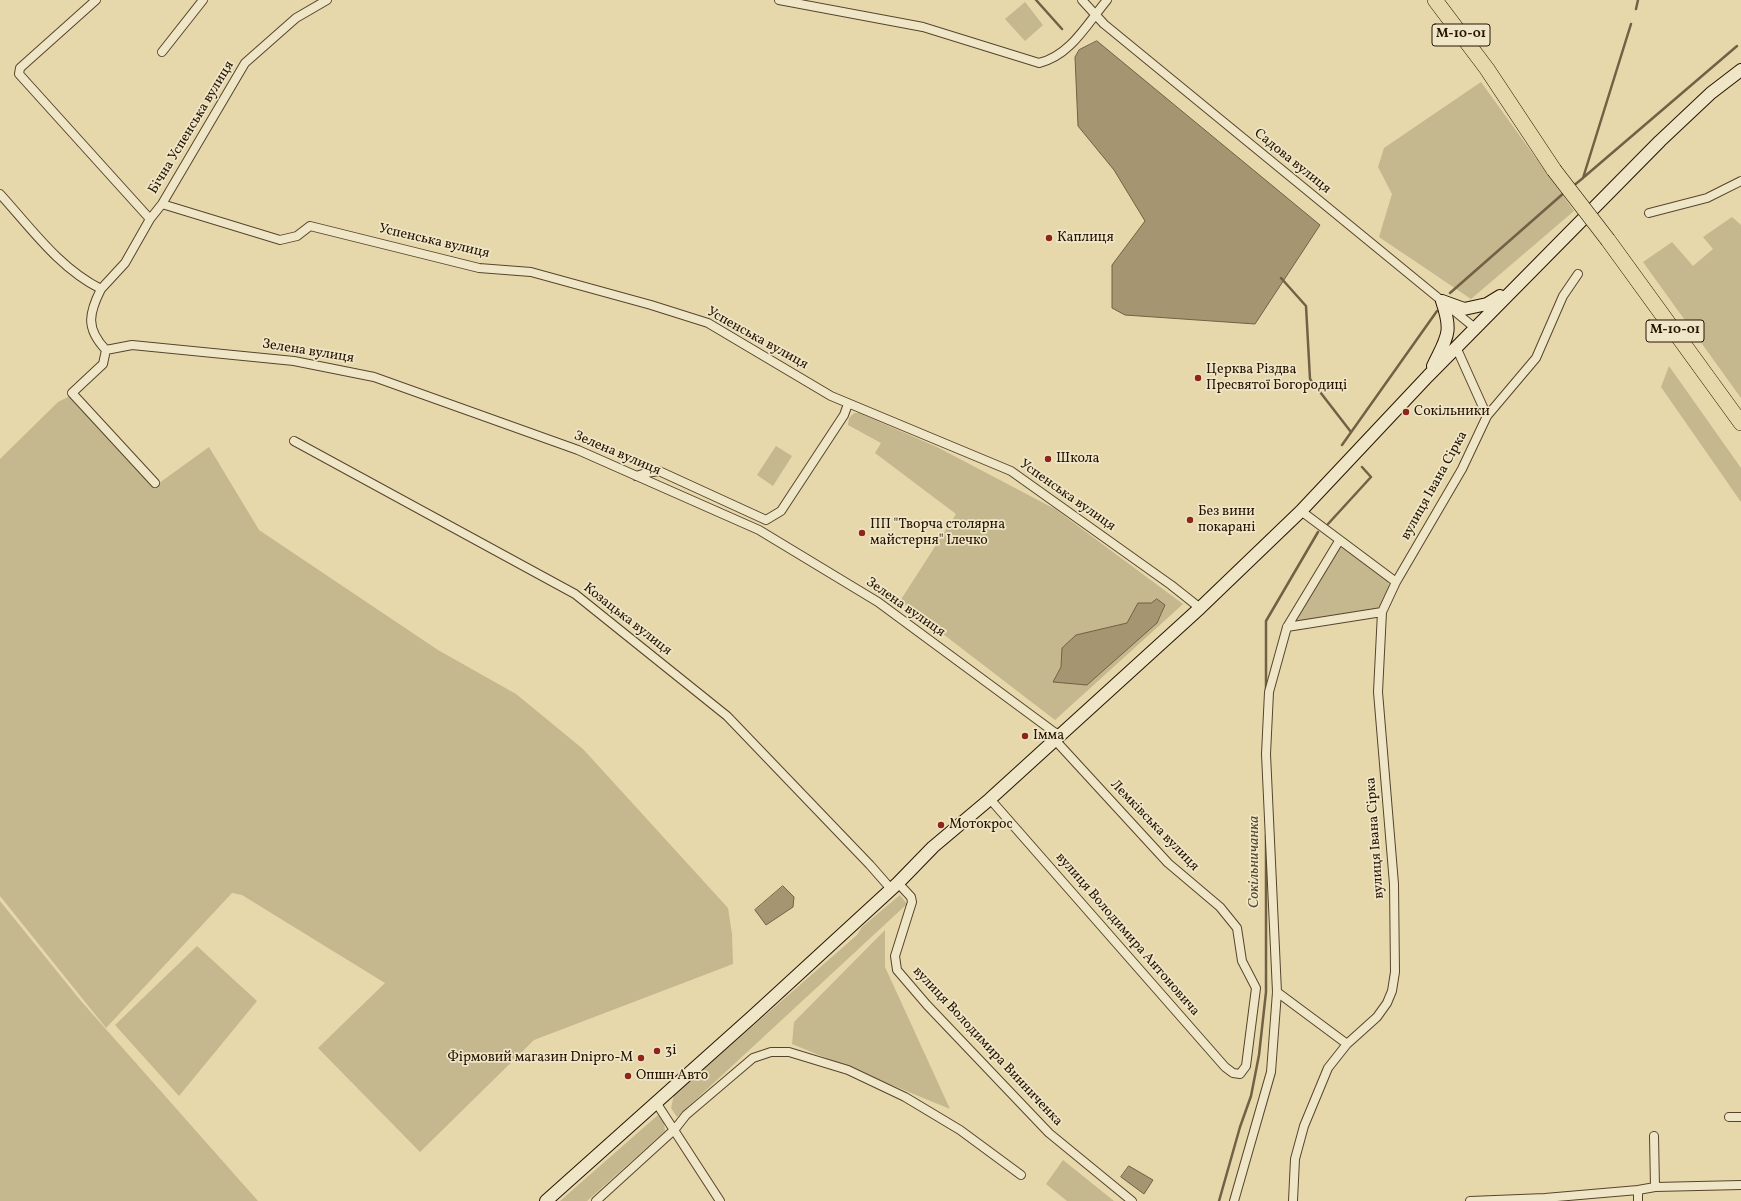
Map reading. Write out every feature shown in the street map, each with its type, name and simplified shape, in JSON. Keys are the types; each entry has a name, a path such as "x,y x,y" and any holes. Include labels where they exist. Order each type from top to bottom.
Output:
{"highway":[{"name":"М-10-01","path":"1435,0 1487,70 1554,170 1608,240 1741,423"}],"main road":[{"path":"546,1201 753,1016 894,886 938,843 990,799 1200,608 1301,511 1456,347 1686,116 1741,70"},
{"path":"1442,301 1464,309 1477,307 1487,304 1516,286"},
{"path":"1428,376 1449,332 1447,316 1442,301"}],"street":[{"path":"96,0 19,71 19,74 150,219"},
{"path":"162,52 203,0"},
{"name":"Бічна Успенська вулиця","path":"101,289 125,263 150,219 162,204 245,63 296,18 326,0"},
{"path":"779,0 923,27 1039,64 1050,61 1068,48 1106,0"},
{"path":"804,0 811,6"},
{"name":"Садова вулиця","path":"1082,0 1094,15 1104,24 1475,328"},
{"path":"1649,213 1707,198 1741,181"},
{"path":"0,194 65,265 87,282 101,289 91,311 91,323 95,333 106,350 103,364 72,393 155,484"},
{"name":"Успенська вулиця","path":"162,204 280,240 297,236 310,226 479,268 531,272 651,305 708,323 831,396 1011,471 1171,585 1200,608"},
{"name":"вулиця Івана Сірка","path":"1293,1201 1295,1159 1304,1126 1328,1068 1347,1044 1377,1016 1387,1003 1392,991 1395,972 1394,884 1378,692 1382,612 1396,582 1462,469 1487,416 1536,358 1563,296 1578,274"},
{"name":"Зелена вулиця","path":"106,350 132,345 287,360 374,377 578,450 759,530 878,602 1054,732 1058,737"},
{"path":"1456,347 1487,416"},
{"path":"759,530 766,520 782,511 844,415 848,404"},
{"name":"Козацька вулиця","path":"294,441 575,594 727,716 870,865 894,886"},
{"path":"636,476 659,471 766,520"},
{"path":"1301,511 1396,582"},
{"path":"1234,1201 1272,1072 1277,992 1266,754 1269,692 1287,627 1340,541"},
{"path":"1287,627 1382,612"},
{"name":"Лемківська вулиця","path":"1058,737 1168,863 1220,907 1237,928 1242,961 1256,988 1246,1066"},
{"name":"вулиця Володимира Антоновича","path":"990,799 1226,1067 1232,1073 1240,1074 1246,1066"},
{"name":"вулиця Володимира Винниченка","path":"894,886 911,897 912,902 895,956 897,970 927,1005 1049,1134 1132,1201"},
{"path":"1277,992 1347,1044"},
{"path":"596,1201 675,1130 686,1114 753,1058 771,1052 789,1052 848,1070 905,1097 960,1130 1021,1176"},
{"path":"658,1101 659,1107 720,1201"},
{"path":"1729,1117 1741,1117"},
{"path":"1654,1136 1656,1187"},
{"path":"1470,1201 1545,1199 1656,1187 1741,1185"},
{"path":"1638,1190 1638,1201"}],"shaded area":[{"path":"1025,2 1043,25 1025,41 1005,19"},
{"path":"1097,41 1320,225 1255,324 1125,315 1112,308 1112,265 1145,221 1114,170 1078,126 1075,57 1079,50"},
{"path":"1481,82 1574,211 1471,299 1379,237 1392,194 1378,167 1384,148"},
{"path":"1732,217 1741,225 1741,398 1643,262 1672,242 1693,266 1713,249 1703,237"},
{"path":"1669,366 1741,468 1741,502 1661,387"},
{"path":"72,395 155,486 209,447 259,530 438,650 516,694 583,749 728,908 732,934 733,964 534,1040 420,1152 318,1048 385,983 242,895 232,893 106,1028 0,896 0,459 58,402"},
{"path":"854,413 859,413 937,447 1055,509 1183,604 1055,720 900,601 956,514 875,453 881,443 848,425 849,418"},
{"path":"776,446 792,456 773,486 757,475"},
{"path":"1340,546 1346,548 1387,579 1390,588 1382,608 1295,624 1292,621"},
{"path":"1157,599 1165,605 1157,623 1087,685 1053,682 1061,667 1062,648 1076,635 1127,623 1138,603 1151,603"},
{"path":"783,886 794,897 793,907 766,925 755,910"},
{"path":"900,895 907,904 677,1117 671,1108 674,1095 857,935 862,927"},
{"path":"0,901 81,1001 258,1201 0,1201"},
{"path":"885,930 885,967 950,1109 792,1044 794,1022"},
{"path":"197,946 257,1001 179,1096 115,1025"},
{"path":"658,1115 664,1121 665,1131 587,1201 560,1201"},
{"path":"1063,1160 1114,1201 1067,1201 1046,1184"},
{"path":"1129,1166 1153,1180 1144,1194 1121,1177"}],"waterway":[{"path":"1036,0 1062,29"},
{"path":"1636,9 1638,0"},
{"path":"1572,187 1583,178 1631,24"},
{"path":"1584,177 1737,46"},
{"path":"1450,293 1565,192"},
{"path":"1281,278 1306,306 1310,379 1351,432"},
{"path":"1342,445 1437,311"},
{"path":"1328,524 1371,477 1362,467"},
{"name":"Сокільничанка","path":"1266,690 1266,621 1318,532"},
{"name":"Сокільничанка","path":"1219,1201 1240,1127 1251,1096 1259,1055 1266,992 1266,835"}],"place":[{"name":"Каплиця","path":"1049,238"},
{"name":"Церква Різдва Пресвятої Богородиці","path":"1198,378"},
{"name":"Сокільники","path":"1406,412"},
{"name":"Школа","path":"1048,459"},
{"name":"Без вини покарані","path":"1190,520"},
{"name":"ПП \"Творча столярна майстерня\" Ілечко","path":"862,533"},
{"name":"Імма","path":"1025,736"},
{"name":"Мотокрос","path":"941,825"},
{"name":"3і","path":"657,1051"},
{"name":"Фірмовий магазин Dnipro-M","path":"641,1058"},
{"name":"Опшн Авто","path":"628,1076"}]}
